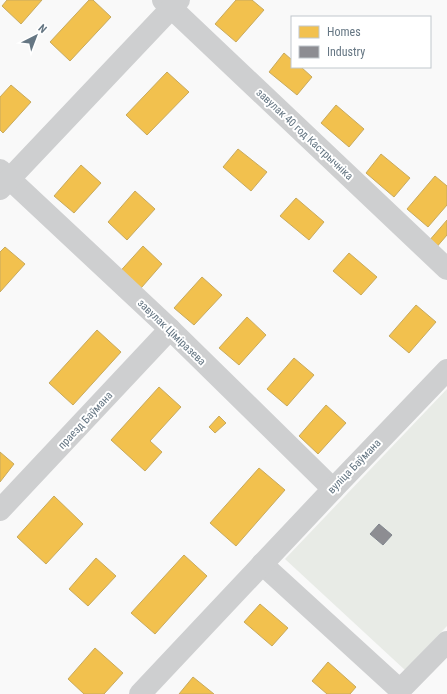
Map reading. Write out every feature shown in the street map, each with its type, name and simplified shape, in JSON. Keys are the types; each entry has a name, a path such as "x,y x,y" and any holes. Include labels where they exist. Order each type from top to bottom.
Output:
{"street":[{"name":"завулак Ціміразева","path":"171,3 3,179 170,329 333,489"},
{"name":"завулак 40 год Кастрычніка","path":"171,3 447,269"},
{"name":"праезд Баўмана","path":"0,510 170,329"},
{"name":"вуліца Баўмана","path":"140,694 447,370"},
{"path":"262,564 400,690 447,642"}],"shaded area":[{"path":"447,389 447,626 405,670 285,559"}],"building: Homes":[{"path":"7,0 42,0 21,24 2,6"},
{"path":"89,0 93,0 111,17 70,61 50,42"},
{"path":"236,0 252,0 264,10 236,42 215,24"},
{"path":"284,53 291,59 291,68 302,68 312,77 297,95 269,72"},
{"path":"167,72 189,92 147,135 126,115"},
{"path":"11,85 31,102 3,133 0,130 0,97"},
{"path":"336,105 364,129 349,147 321,123"},
{"path":"238,149 267,172 251,191 223,167"},
{"path":"381,154 410,178 394,197 366,173"},
{"path":"81,165 101,183 74,213 54,196"},
{"path":"435,176 447,186 447,205 428,227 407,209"},
{"path":"135,191 155,209 127,240 108,222"},
{"path":"296,198 324,222 309,240 280,216"},
{"path":"447,220 447,235 435,249 428,242"},
{"path":"143,246 162,264 135,295 115,277"},
{"path":"5,247 25,264 0,292 0,252"},
{"path":"349,253 377,277 361,295 333,271"},
{"path":"202,277 222,295 194,325 174,308"},
{"path":"416,305 436,322 409,353 389,336"},
{"path":"247,317 266,335 239,365 219,348"},
{"path":"97,330 121,352 73,405 49,383"},
{"path":"294,358 314,375 287,406 267,389"},
{"path":"159,387 181,407 150,441 162,452 145,471 111,440"},
{"path":"326,405 346,423 318,454 299,436"},
{"path":"219,416 226,423 215,433 209,427"},
{"path":"0,452 14,464 0,482"},
{"path":"259,468 285,490 236,546 210,523"},
{"path":"54,496 83,524 46,564 17,537"},
{"path":"184,555 207,576 155,634 131,613"},
{"path":"96,558 116,576 88,606 69,589"},
{"path":"260,604 288,628 272,646 244,622"},
{"path":"95,648 123,673 104,694 84,694 68,679"},
{"path":"328,662 356,687 350,694 327,694 312,681"},
{"path":"193,677 214,694 179,694"}],"building: Industry":[{"path":"379,524 392,535 383,545 370,534"}]}
